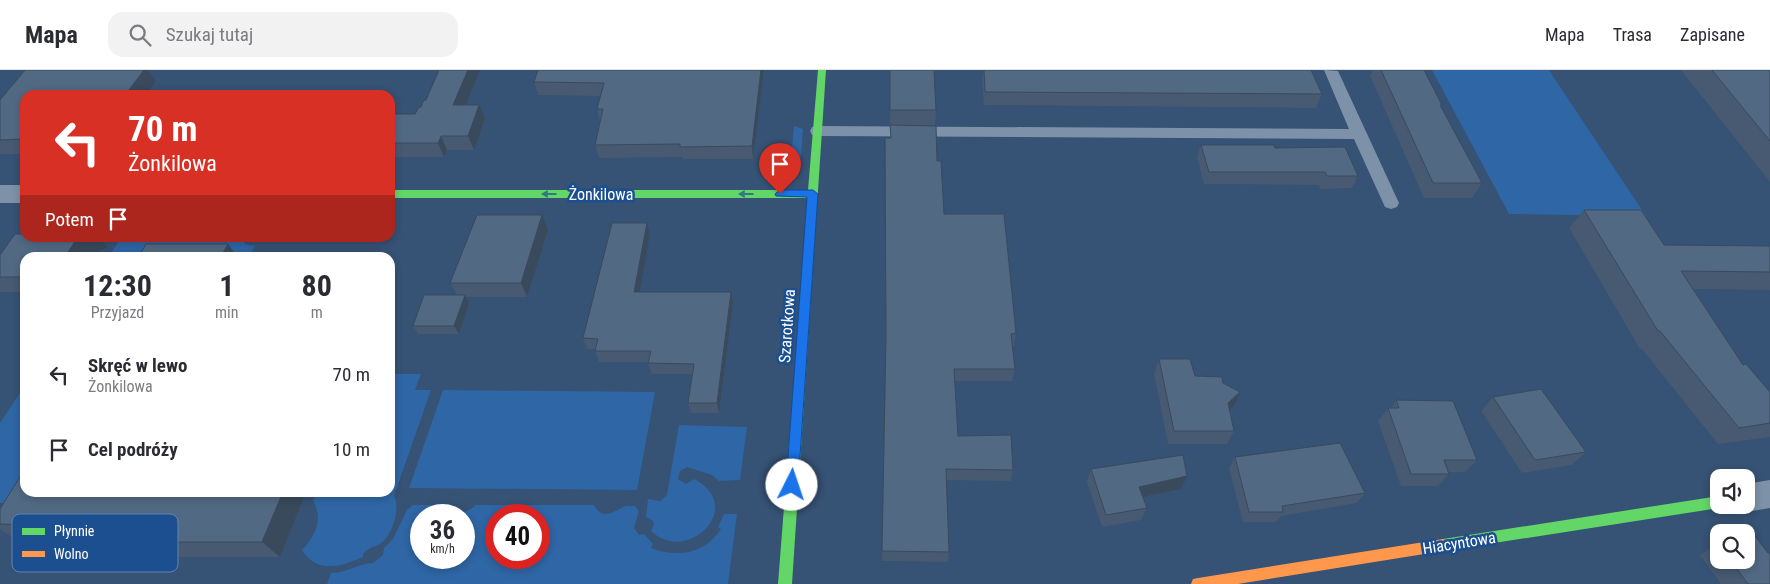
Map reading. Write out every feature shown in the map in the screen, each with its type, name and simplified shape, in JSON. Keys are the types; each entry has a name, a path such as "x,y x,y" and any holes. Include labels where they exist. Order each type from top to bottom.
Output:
{"street":[{"name":"Szarotkowa","path":"785,584 822,70"},
{"path":"0,194 20,194"},
{"name":"Żonkilowa","path":"395,194 813,194"},
{"path":"1755,496 1770,494"},
{"name":"Hiacyntowa","path":"1198,584 1317,575 1710,504"}],"lane":[{"path":"1331,71 1390,203"},
{"path":"818,131 1359,134"}],"shaded area":[{"path":"1432,70 1549,70 1646,216 1509,214"},
{"path":"794,126 803,129 802,149 797,167 789,177"},
{"path":"118,242 245,242 244,244 255,246 251,252 112,252"},
{"path":"395,374 421,374 415,390 431,390 395,493"},
{"path":"443,390 655,392 637,490 409,488"},
{"path":"20,393 20,484 8,503 0,503 0,423"},
{"path":"679,425 747,427 740,480 719,481 712,475 687,467 680,471 678,479 686,484 694,479 709,490 715,503 713,517 706,528 695,537 681,541 666,540 651,531 654,525 653,521 646,517 648,499 660,501 667,495"},
{"path":"315,497 394,497 396,515 388,535 380,544 363,554 363,557 338,566 322,565 308,558 302,550 311,539 318,521 318,514 313,501"},
{"path":"485,505 485,569 550,569 550,505 594,505 597,510 604,514 624,506 635,506 639,511 634,528 639,535 644,534 653,544 651,548 671,553 690,552 699,549 707,544 721,529 718,527 724,514 737,514 728,584 327,584 331,573 373,563 383,555 384,548 393,539 410,508 410,569 475,569 475,506"}],"building":[{"path":"25,70 144,70 129,90 20,90 20,139 0,140 0,100"},
{"path":"439,70 468,70 453,105 479,105 468,136 441,136 438,143 395,143 395,114 415,114 424,100 426,100"},
{"path":"538,70 761,70 752,146 680,147 680,144 595,145 603,109 597,109 604,83 534,82"},
{"path":"890,70 934,70 936,110 890,110"},
{"path":"984,70 1311,70 1322,94 985,92"},
{"path":"1381,70 1424,70 1442,105 1440,105 1482,183 1433,183"},
{"path":"1712,70 1770,70 1770,141"},
{"path":"890,125 936,126 937,161 941,161 944,214 1004,214 1016,333 1011,334 1015,369 954,369 958,436 1011,435 1013,470 946,469 949,552 882,551 886,336 885,138 891,138"},
{"path":"1201,145 1274,145 1275,148 1345,147 1358,176 1327,176 1325,172 1209,172"},
{"path":"1584,210 1641,210 1664,245 1770,246 1770,272 1681,271 1743,365 1746,364 1770,392 1770,423 1739,428 1660,331 1658,331"},
{"path":"477,215 542,215 521,283 450,283"},
{"path":"612,223 647,223 634,292 731,292 717,403 688,403 694,364 648,363 651,351 595,351 598,339 583,338"},
{"path":"15,234 20,234 20,242 75,242 68,252 20,252 20,277 0,277 0,255"},
{"path":"146,244 228,244 223,252 141,252"},
{"path":"424,295 465,295 454,326 413,326"},
{"path":"1159,359 1190,359 1195,376 1222,377 1223,383 1240,392 1228,403 1234,431 1174,431"},
{"path":"1541,389 1586,452 1535,460 1493,397"},
{"path":"1396,400 1453,401 1477,460 1444,460 1449,474 1411,474 1388,408 1399,408"},
{"path":"1340,443 1365,493 1282,506 1283,512 1249,512 1235,457"},
{"path":"1183,455 1187,476 1139,487 1147,508 1106,515 1091,469"},
{"path":"20,477 20,497 281,497 262,542 178,542 178,514 12,514 12,524 0,524 0,509"},
{"path":"1755,536 1770,553 1770,584 1748,584 1737,569 1755,569"}],"traffic: fast":[{"path":"785,584 822,70"},
{"path":"395,194 813,194"},
{"path":"1443,545 1710,503"}],"traffic: slow":[{"path":"1198,584 1443,545"}],"route":[{"path":"780,194 813,194 792,485"}]}
